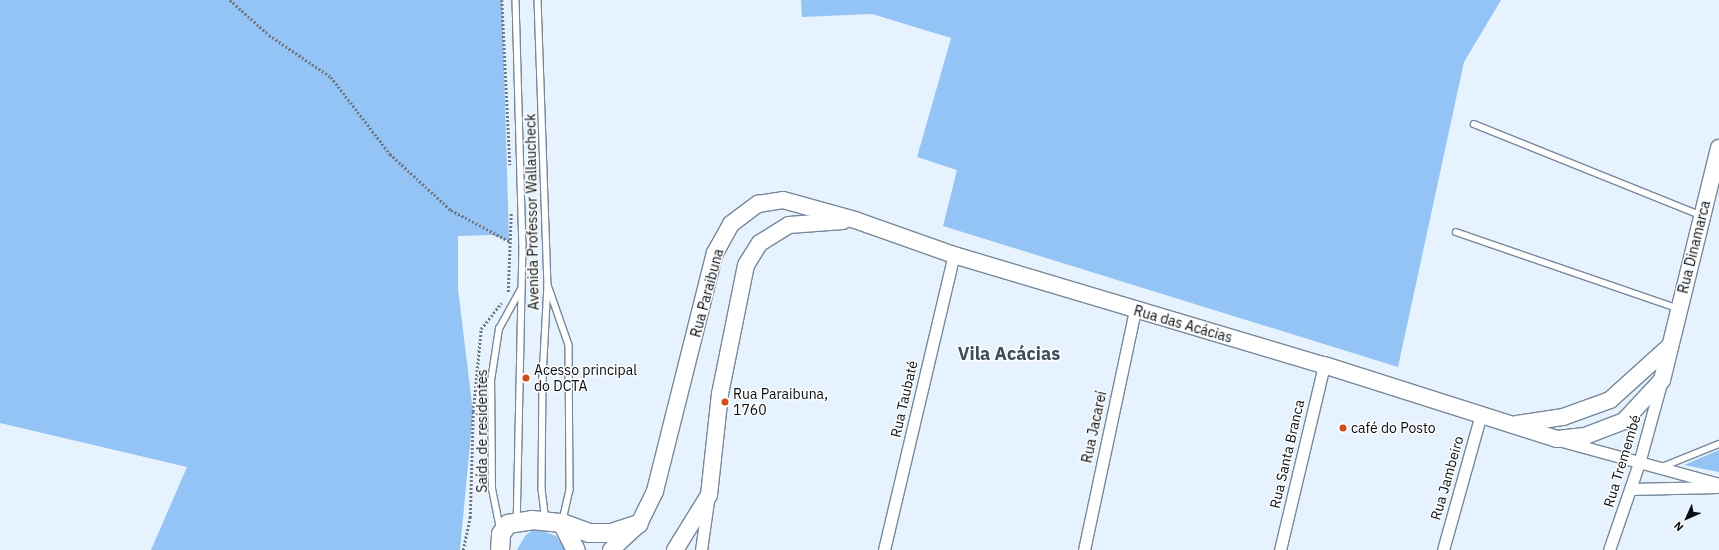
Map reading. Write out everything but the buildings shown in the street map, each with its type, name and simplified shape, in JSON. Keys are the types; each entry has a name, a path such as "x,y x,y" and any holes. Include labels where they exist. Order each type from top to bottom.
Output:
{"main road":[{"name":"Rua Dinamarca","path":"1670,346 1701,215 1719,148"},
{"name":"Rua Paraibuna","path":"611,550 639,524 667,453 715,253 731,224 758,204 783,200 855,220"},
{"name":"Rua das Acácias","path":"855,220 954,255 1135,311 1324,364 1557,439 1585,436 1624,421 1662,380 1670,346"},
{"path":"675,550 709,495 720,394 746,264 760,243 789,224 855,220"},
{"name":"Rua das Acácias","path":"1512,425 1563,418 1610,400 1670,346"},
{"path":"501,542 517,520 554,521 590,533 611,533 639,524"},
{"path":"554,521 576,550"}],"street":[{"name":"Rua Taubaté","path":"884,550 954,255"},
{"name":"Rua Jacareí","path":"1084,550 1135,311"},
{"name":"Rua Santa Branca","path":"1280,550 1324,364"},
{"name":"Rua Tremembé","path":"1608,550 1639,463 1662,380"},
{"name":"Rua Jambeiro","path":"1443,550 1481,414"},
{"path":"1557,439 1719,484"},
{"path":"1630,489 1719,487"},
{"path":"701,550 709,495"}],"lane":[{"name":"Avenida Professor Wallaucheck","path":"516,0 522,287 517,520"},
{"name":"Avenida Professor Wallaucheck","path":"538,0 548,285 543,386 542,489 554,521"},
{"path":"1474,124 1701,215"},
{"path":"1456,232 1679,309"},
{"path":"548,285 569,345 570,490 554,521"},
{"name":"Saída de residentes","path":"501,542 492,489 491,381 499,329 522,287"},
{"path":"1660,468 1719,444"}],"path":[{"path":"230,0 269,35 331,77 390,154 451,210 509,241"},
{"path":"502,0 510,170"},
{"path":"508,296 511,208"},
{"path":"463,550 470,518 473,412 481,329 503,301"}],"shaded area":[{"path":"0,0 502,0 509,241 492,235 458,236 458,289 473,412 460,550 151,550 187,467 0,423"},
{"path":"801,0 1501,0 1464,62 1398,367 943,226 957,170 917,157 951,38 872,14 802,17"},
{"path":"1719,450 1719,472 1684,465"},
{"path":"535,528 556,536 566,550 517,550 525,536"}],"place":[{"name":"Acesso principal do DCTA","path":"526,378"},
{"name":"Rua Paraibuna, 1760","path":"725,402"},
{"name":"café do Posto","path":"1343,428"}],"district":[{"name":"Vila Acácias","path":"1009,354"}]}
